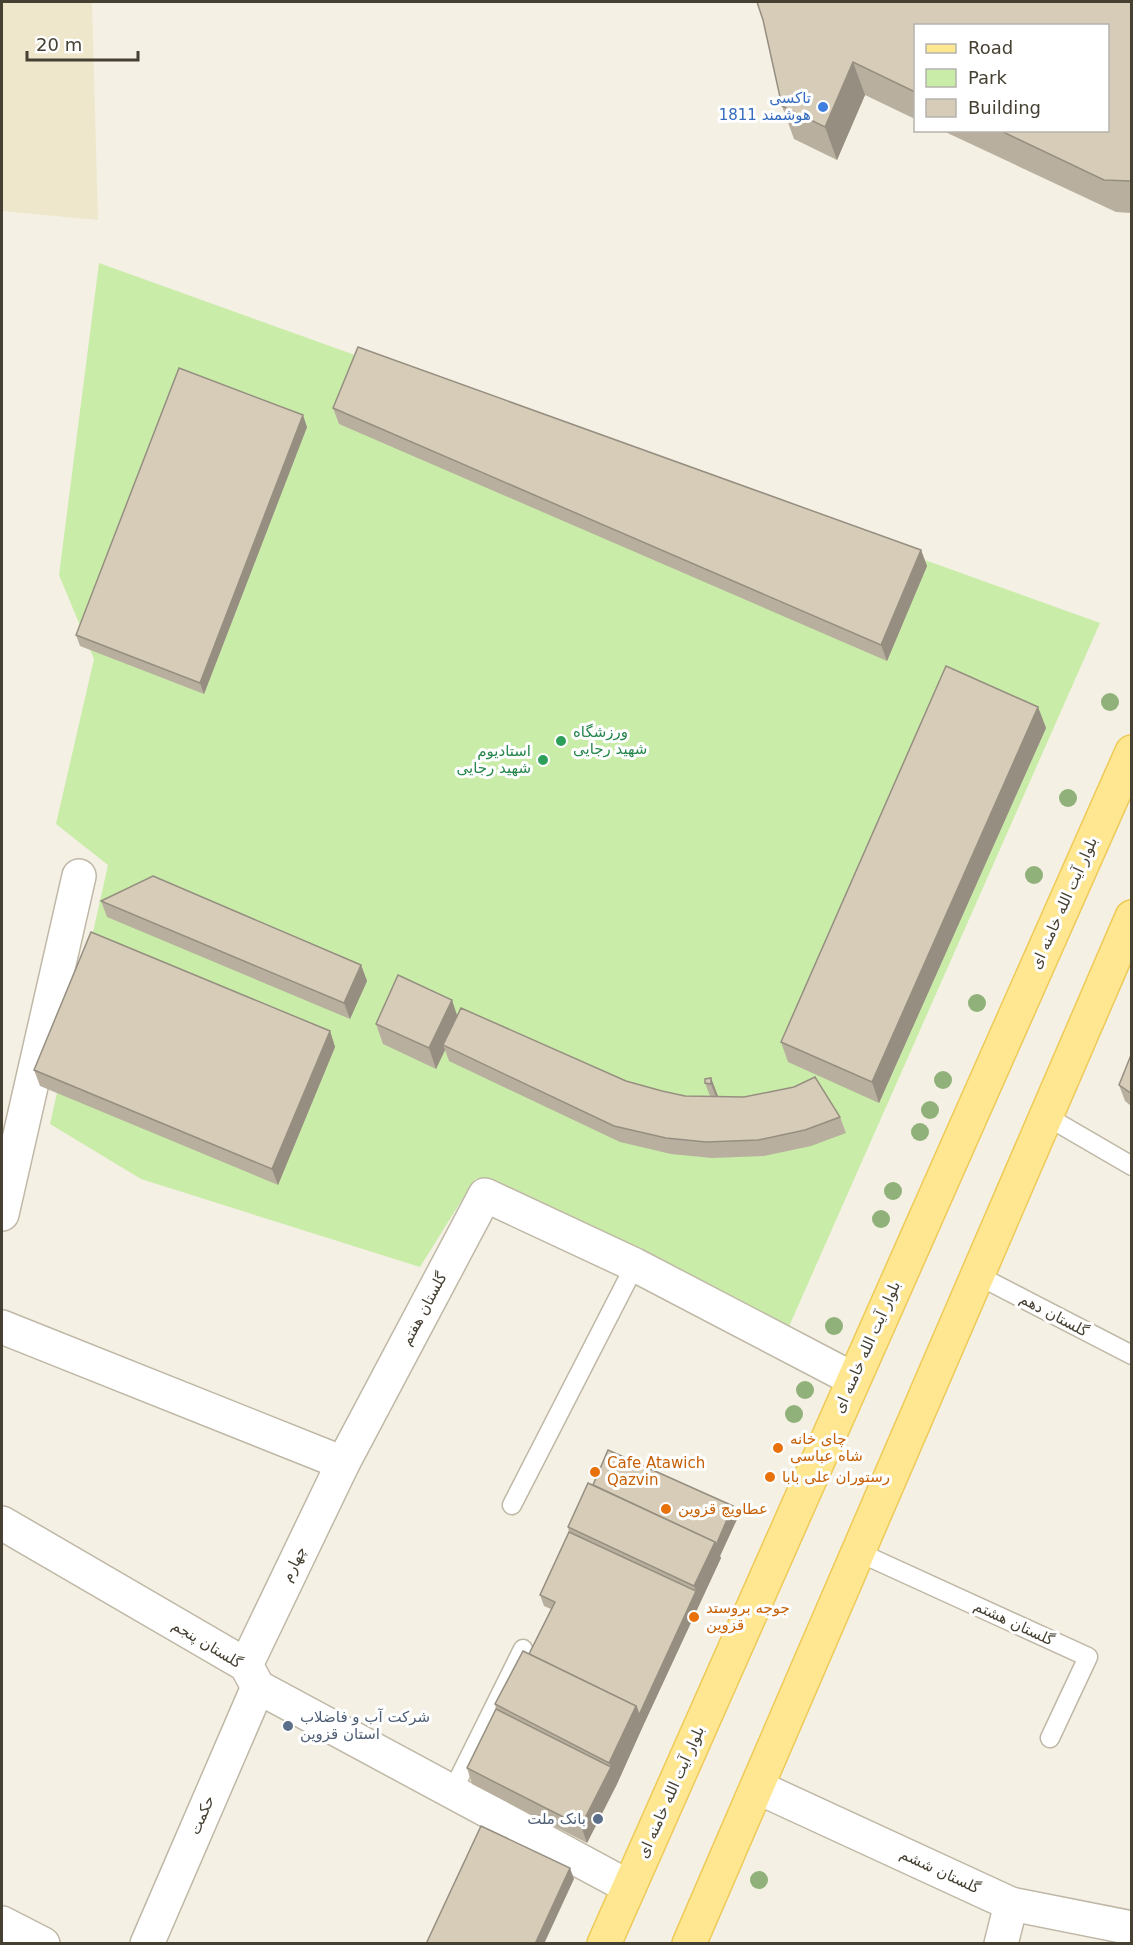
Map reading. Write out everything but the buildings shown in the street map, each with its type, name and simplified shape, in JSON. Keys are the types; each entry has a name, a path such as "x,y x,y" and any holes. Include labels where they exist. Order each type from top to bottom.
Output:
{"main road":[{"name":"بلوار آیت الله خامنه ای","path":"604,1944 1131,752"},
{"path":"689,1944 1131,917"}],"street":[{"path":"2,1214 80,876"},
{"name":"گلستان هفتم","path":"343,1463 485,1195 634,1265 853,1379"},
{"path":"2,1328 343,1463"},
{"name":"چهارم","path":"252,1676 343,1463"},
{"name":"گلستان پنجم","path":"2,1523 252,1676 452,1792 629,1887"},
{"name":"حکمت","path":"147,1944 252,1676"},
{"name":"گلستان ششم","path":"757,1787 1011,1904 1131,1928"},
{"path":"1001,1944 1011,1904"},
{"path":"2,1923 43,1944"}],"lane":[{"path":"1046,1116 1131,1166"},
{"path":"512,1505 634,1265"},
{"name":"گلستان دهم","path":"977,1275 1131,1355"},
{"name":"گلستان هشتم","path":"858,1552 1088,1657 1050,1738"},
{"path":"452,1792 523,1649"}],"shaded area":[{"path":"2,2 92,2 98,220 2,211"}],"green space":[{"name":"ورزشگاه شهید رجایی","path":"99,263 1100,623 787,1331 475,1179 420,1267 141,1179 50,1124 108,865 56,824 94,659 59,575"}],"place":[{"name":"تاکسی هوشمند 1811","path":"823,107"},
{"name":"ورزشگاه شهید رجایی","path":"561,741"},
{"name":"استادیوم شهید رجایی","path":"543,760"},
{"name":"چای خانه شاه عباسی","path":"778,1448"},
{"name":"Cafe Atawich Qazvin","path":"595,1472"},
{"name":"رستوران علی بابا","path":"770,1477"},
{"name":"عطاویچ قزوین","path":"666,1509"},
{"name":"جوجه بروستد قزوین","path":"694,1617"},
{"name":"شرکت آب و فاضلاب استان قزوین","path":"288,1726"},
{"name":"بانک ملت","path":"598,1819"}]}
